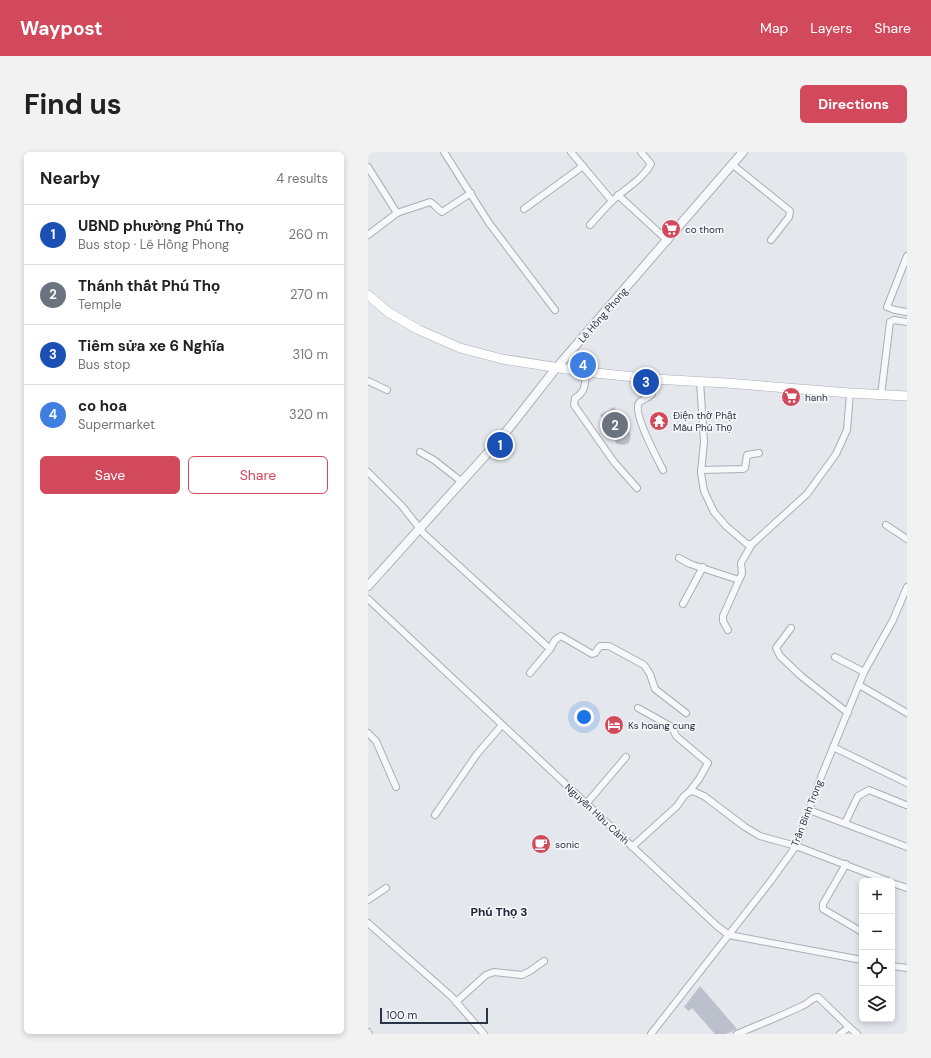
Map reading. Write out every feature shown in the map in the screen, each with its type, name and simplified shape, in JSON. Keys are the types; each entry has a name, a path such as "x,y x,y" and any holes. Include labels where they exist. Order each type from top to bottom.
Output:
{"main road":[{"path":"368,295 388,312 419,330 460,348 502,358 586,372 654,379 907,396"}],"street":[{"path":"444,152 489,223 555,310"},
{"path":"571,152 612,201"},
{"path":"590,225 618,195 640,178 650,164 641,152"},
{"name":"Lê Hồng Phong","path":"368,586 502,437 557,367 744,152"},
{"path":"732,165 790,212 789,217 771,240"},
{"path":"368,166 397,213"},
{"path":"524,209 583,166"},
{"path":"368,235 397,213 430,202 442,212 471,193"},
{"path":"618,195 668,241"},
{"path":"907,256 886,307 907,312"},
{"path":"881,395 890,322 894,320 907,322"},
{"path":"586,372 585,387 580,395 575,398 574,404 614,462 637,488"},
{"path":"654,379 652,394 640,402 637,407 648,441 663,470"},
{"path":"368,381 387,390"},
{"path":"700,381 704,442 701,470 704,491 714,512 726,526 747,544 752,544"},
{"path":"728,630 722,621 722,616 742,574 741,563 752,544 807,494 836,454 847,430 850,393"},
{"path":"420,452 434,460 462,482"},
{"path":"701,470 741,470 745,468 747,455 759,453"},
{"path":"368,472 402,506 424,534 550,649"},
{"path":"886,525 907,539"},
{"path":"679,558 690,564 739,580"},
{"path":"683,604 703,567"},
{"name":"Trần Bình Trọng","path":"651,1034 770,882 796,846 833,747 864,672 893,620 907,587"},
{"name":"Nguyễn Hữu Cảnh","path":"368,599 632,847 717,926 729,935 859,959"},
{"path":"791,628 776,648 778,654 801,676 848,713"},
{"path":"530,673 550,649 555,640 561,636 592,654 595,653 600,646 609,646 644,665 650,674 655,689 686,713"},
{"path":"835,657 864,672"},
{"path":"859,685 907,712"},
{"path":"632,847 677,806 699,779 708,763 676,736 672,727 638,708"},
{"path":"435,815 476,754 502,725"},
{"path":"368,733 376,741 396,787"},
{"path":"833,747 907,783"},
{"path":"586,804 626,757"},
{"path":"845,823 858,796 869,790 906,805"},
{"path":"689,792 693,791 704,796 745,828 760,836 796,846 881,878"},
{"path":"809,810 907,847"},
{"path":"846,864 823,904 823,909 859,930"},
{"path":"895,883 907,888"},
{"path":"368,900 386,888"},
{"path":"368,923 456,1002 484,1034"},
{"path":"456,1002 486,975 494,972 522,975 544,961"},
{"path":"895,966 907,968"},
{"path":"737,1034 805,1005 814,997 818,997 857,1034"},
{"path":"840,1034 848,1027"}],"building":[{"path":"614,407 631,435 629,443 624,445 617,444 600,415"},
{"path":"700,986 737,1029 726,1034 715,1034 692,1008 689,1011 684,1007"}],"place":[{"name":"co thom","path":"671,229"},
{"name":"co hoa","path":"583,365"},
{"name":"Tiêm sửa xe 6 Nghĩa","path":"646,382"},
{"name":"hanh","path":"791,397"},
{"name":"Điện thờ Phật Mẫu Phú Thọ","path":"659,421"},
{"name":"Thánh thất Phú Thọ","path":"615,425"},
{"name":"UBND phường Phú Thọ","path":"500,445"},
{"name":"Ks hoang cung","path":"614,725"},
{"name":"sonic","path":"541,844"}],"district":[{"name":"Phú Thọ 3","path":"499,912"}]}
